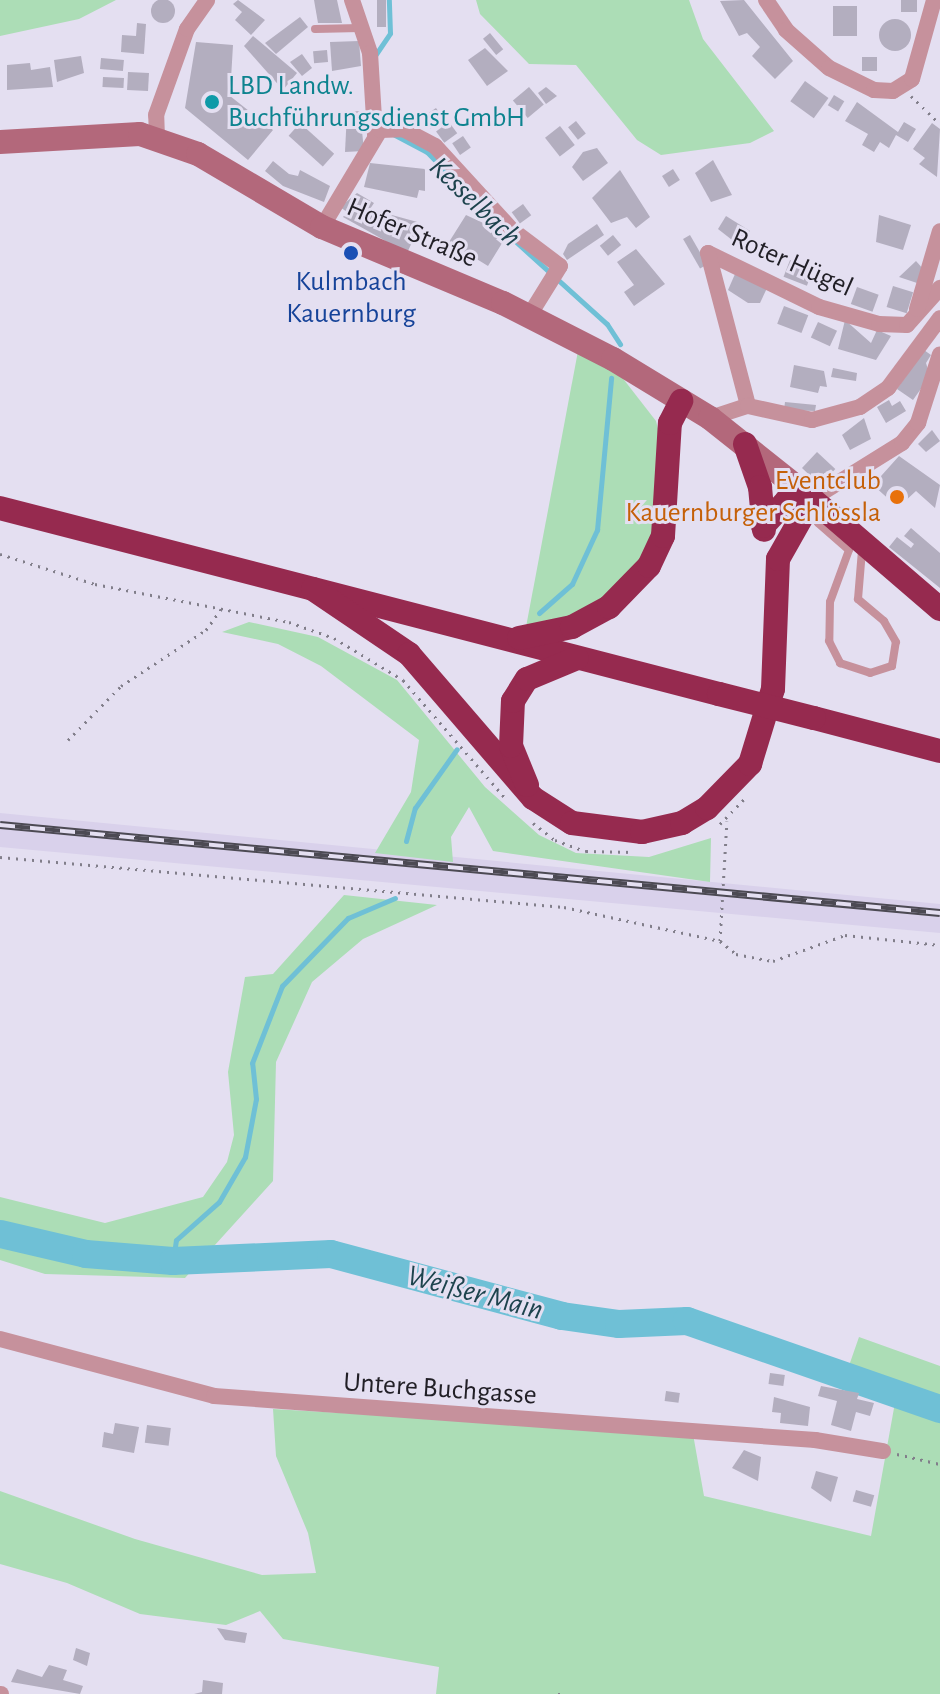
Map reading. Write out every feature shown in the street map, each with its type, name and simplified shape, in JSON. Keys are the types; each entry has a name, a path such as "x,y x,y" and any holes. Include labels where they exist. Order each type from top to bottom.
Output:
{"highway":[{"path":"513,639 572,627 609,607 649,566 663,536 670,423 681,401"},
{"path":"313,589 409,654 533,798 572,823 601,832 642,832 682,823 707,808 750,764 763,734 778,654 776,603 760,487 745,444"},
{"path":"776,603 784,540 812,499"},
{"path":"763,526 787,500 812,499 860,537 940,609"},
{"path":"0,508 940,751"},
{"path":"533,798 511,746 513,701 527,679 577,658"}],"street":[{"path":"322,227 382,130 370,53 352,0"},
{"path":"766,0 786,30 829,68 874,90 905,88 934,0"},
{"path":"157,138 156,115 200,3"},
{"path":"382,130 435,146 512,230 560,266 529,316"},
{"name":"Hofer Straße","path":"0,142 106,132 157,138 198,154 322,227 529,316 681,401 745,444 812,499"},
{"path":"914,318 940,231"},
{"name":"Roter Hügel","path":"748,406 708,253 843,317 902,327 914,318"},
{"path":"914,318 940,288"},
{"path":"710,418 748,406 812,420 860,407 888,388 940,318"},
{"path":"812,499 902,443 918,423 940,354"},
{"name":"Untere Buchgasse","path":"0,1339 214,1396 815,1440 883,1451"}],"lane":[{"path":"315,29 360,28"},
{"path":"812,499 818,523 849,550 830,602 829,641 840,663 870,673 892,666 896,642 884,621 858,599 860,537"}],"path":[{"path":"905,88 940,124"},
{"path":"0,554 95,584 174,597"},
{"path":"68,740 121,686 206,630 221,608"},
{"path":"720,941 727,820"},
{"path":"0,857 564,907 720,941 736,954 773,961 845,935 940,945"},
{"path":"883,1451 940,1464"}],"shaded area":[{"path":"0,813 940,904 940,933 0,847"}],"green space":[{"path":"0,0 116,0 79,19 0,36"},
{"path":"476,0 689,0 703,39 774,131 750,143 661,155 637,140 576,65 529,64 480,14"},
{"path":"578,351 621,376 656,421 663,448 658,526 644,557 616,593 582,613 526,627"},
{"path":"249,622 318,637 397,680 485,787 539,835 576,853 649,857 711,838 710,882 493,851 469,807 451,837 453,862 375,853 411,792 419,740 321,666 278,644 222,632"},
{"path":"344,895 437,905 363,939 312,982 276,1062 273,1181 185,1278 45,1274 0,1260 0,1197 105,1223 203,1197 227,1162 234,1135 228,1072 245,977 273,974"},
{"path":"859,1337 940,1366 940,1694 436,1694 439,1667 283,1639 260,1611 226,1625 140,1614 67,1583 0,1564 0,1491 135,1539 262,1575 316,1573 308,1533 276,1456 273,1409 693,1434 704,1496 871,1536 896,1397 844,1380"}],"building":[{"path":"163,-1 172,2 175,11 172,20 163,23 154,20 151,11 154,2"},
{"path":"238,0 265,20 251,35 235,20 242,12 233,4"},
{"path":"314,0 337,0 342,23 318,23"},
{"path":"377,0 386,0 386,27 377,27"},
{"path":"744,0 793,61 775,79 752,56 760,47 747,33 739,36 720,1"},
{"path":"901,0 917,0 917,12 901,12"},
{"path":"833,6 857,6 857,36 833,36"},
{"path":"300,17 308,27 276,54 265,43"},
{"path":"895,19 906,24 911,35 906,46 895,51 884,46 879,35 884,24"},
{"path":"137,23 146,24 144,54 121,52 122,35 136,36"},
{"path":"490,33 503,49 496,55 483,39"},
{"path":"253,36 297,73 283,90 244,46"},
{"path":"359,41 361,66 332,71 330,42"},
{"name":"LBD Landw. Buchführungsdienst GmbH","path":"196,42 233,45 230,96 273,130 248,160 185,108"},
{"path":"485,48 508,71 487,86 468,60"},
{"path":"327,50 328,62 314,63 313,51"},
{"path":"302,54 312,68 302,76 290,62"},
{"path":"81,56 84,73 57,82 54,60"},
{"path":"862,57 877,57 877,71 862,71"},
{"path":"101,58 124,60 123,71 100,69"},
{"path":"30,63 31,70 50,67 53,87 7,90 7,65"},
{"path":"128,72 149,73 148,91 127,90"},
{"path":"103,77 124,78 123,88 102,87"},
{"path":"339,80 343,91 328,97 324,85"},
{"path":"805,81 828,98 814,118 790,101"},
{"path":"529,87 544,105 528,118 513,100"},
{"path":"546,87 557,96 546,104 538,93"},
{"path":"834,95 844,101 838,111 828,105"},
{"path":"857,102 898,132 904,122 916,129 908,142 896,135 889,148 880,142 874,152 862,145 868,134 845,121"},
{"path":"436,108 444,120 430,129 422,118"},
{"path":"360,111 364,151 345,152 347,112"},
{"path":"576,121 586,134 578,140 568,127"},
{"path":"449,122 457,133 444,143 436,131"},
{"path":"300,123 334,154 323,166 289,136"},
{"path":"932,123 940,129 937,177 919,164 925,158 913,149"},
{"path":"560,126 575,145 560,157 545,138"},
{"path":"463,136 471,148 460,155 452,143"},
{"path":"597,148 608,163 583,181 572,167 583,152"},
{"path":"713,160 732,195 711,202 695,173"},
{"path":"273,161 289,174 298,176 300,170 330,186 324,202 283,186 265,171"},
{"path":"370,163 425,169 425,191 419,190 417,198 364,187"},
{"path":"673,169 680,180 669,187 662,176"},
{"path":"620,170 650,217 636,228 627,217 611,223 592,198"},
{"path":"357,193 374,203 370,209 421,223 407,253 343,217 347,212 340,207"},
{"path":"523,204 531,215 520,224 512,212"},
{"path":"466,215 494,228 491,232 504,240 488,266 449,242"},
{"path":"879,215 911,225 903,250 876,242"},
{"path":"726,216 750,231 741,247 718,229"},
{"path":"597,224 604,235 567,260 563,254 568,244"},
{"path":"613,235 621,245 608,256 600,246"},
{"path":"690,235 707,264 700,268 683,239"},
{"path":"636,249 665,284 634,306 624,292 634,285 617,262"},
{"path":"790,260 813,269 807,286 784,277"},
{"path":"916,261 924,270 920,284 899,277"},
{"path":"735,274 767,288 760,303 748,303 728,290"},
{"path":"893,286 913,292 907,313 887,307"},
{"path":"857,287 879,295 872,312 851,304"},
{"path":"784,306 808,315 801,333 777,324"},
{"path":"845,320 871,343 877,330 891,336 876,360 838,349"},
{"path":"818,322 837,331 830,346 811,337"},
{"path":"924,350 931,355 926,363 930,376 913,400 897,389"},
{"path":"794,365 824,371 827,387 820,386 818,393 790,387"},
{"path":"833,368 857,373 856,381 831,377"},
{"path":"889,400 892,406 900,401 906,411 886,423 877,407"},
{"path":"785,402 816,405 815,411 784,410"},
{"path":"864,418 871,439 850,450 842,435"},
{"path":"932,430 940,441 926,452 918,444"},
{"path":"817,452 835,469 820,485 802,468"},
{"path":"899,456 940,485 935,508 916,491 903,503 893,503 873,485"},
{"path":"911,528 940,553 940,588 889,547 897,537 911,548 914,544 904,536"},
{"path":"770,1373 785,1375 783,1386 768,1384"},
{"path":"821,1386 859,1393 857,1399 874,1403 870,1416 856,1412 851,1431 831,1425 837,1401 818,1396"},
{"path":"666,1391 680,1393 678,1403 665,1401"},
{"path":"774,1397 810,1407 808,1426 780,1423 781,1413 772,1412"},
{"path":"115,1423 139,1427 134,1453 102,1447 104,1432 113,1434"},
{"path":"147,1425 171,1428 169,1446 145,1443"},
{"path":"744,1450 761,1457 758,1481 732,1468"},
{"path":"816,1471 838,1477 831,1502 811,1488"},
{"path":"856,1490 874,1495 871,1507 853,1502"},
{"path":"217,1628 247,1633 245,1643 225,1640"},
{"path":"76,1648 90,1653 87,1666 73,1660"},
{"path":"49,1665 67,1670 63,1680 83,1686 80,1694 11,1682 17,1669 42,1677"},
{"path":"203,1680 223,1683 222,1694 194,1694 202,1692"}],"waterway":[{"name":"Kesselbach","path":"376,54 390,33 389,0"},
{"name":"Kesselbach","path":"393,134 427,152 496,223"},
{"name":"Kesselbach","path":"515,241 607,324 620,344"},
{"name":"Kesselbach","path":"539,613 572,584 597,530 611,378"},
{"name":"Kesselbach","path":"406,841 415,808 457,749"},
{"name":"Kesselbach","path":"173,1261 176,1240 219,1202 245,1157 256,1099 252,1063 282,986 348,918 395,898"},
{"name":"Weißer Main","path":"0,1234 86,1254 173,1261 331,1254 562,1316 619,1324 687,1321 940,1409"}],"railway":[{"path":"0,825 940,913"}],"place":[{"name":"LBD Landw. Buchführungsdienst GmbH","path":"212,102"},
{"name":"Kulmbach Kauernburg","path":"351,253"},
{"name":"Eventclub Kauernburger Schlössla","path":"897,497"}]}
